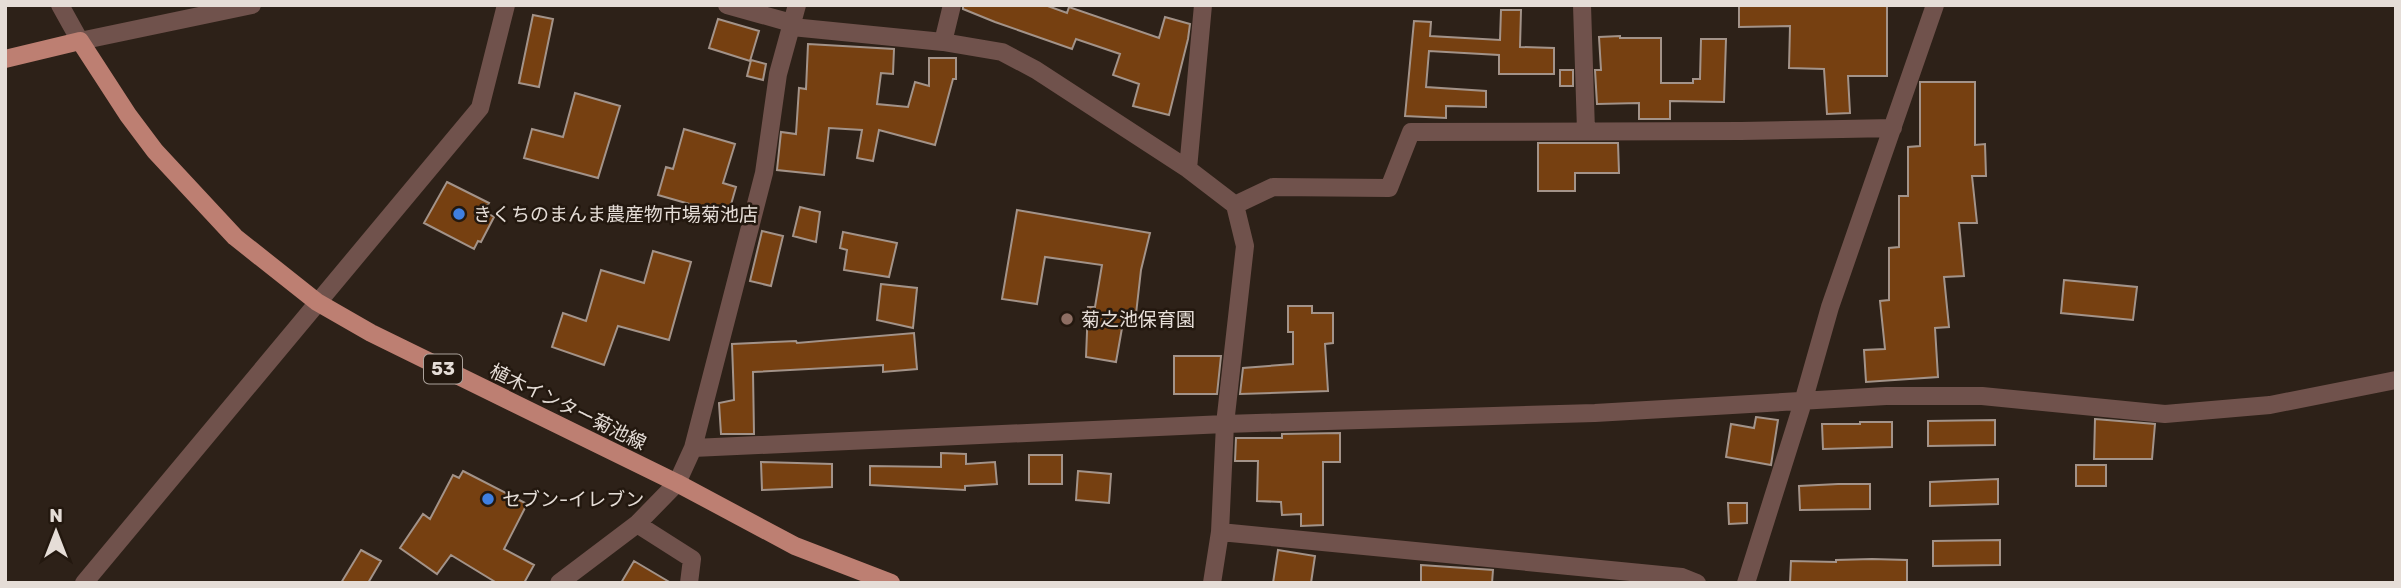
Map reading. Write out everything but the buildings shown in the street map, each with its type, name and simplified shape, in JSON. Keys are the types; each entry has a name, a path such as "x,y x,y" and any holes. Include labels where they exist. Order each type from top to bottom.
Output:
{"main road":[{"path":"5,59 80,41"},
{"name":"植木インター菊池線","path":"80,41 155,151 235,237 317,302 469,383 677,483 795,545 891,583"}],"street":[{"path":"60,5 80,41 252,5"},
{"path":"84,583 480,108 506,5"},
{"path":"727,5 788,22 792,27 943,42 1002,52 1036,70 1188,169 1234,205 1245,246 1226,424 1220,532 1212,583"},
{"path":"559,583 637,524 677,483 693,448 764,173 778,74 797,5"},
{"path":"943,42 952,5"},
{"path":"1188,169 1203,5"},
{"path":"1582,5 1586,131"},
{"path":"1746,583 1804,402 1830,307 1935,5"},
{"path":"1234,205 1273,187 1388,188 1411,132 1893,128"},
{"path":"693,448 1226,424 1595,413 1886,396 1982,396 2165,414 2270,405 2396,380"},
{"path":"637,524 692,559 689,583"},
{"path":"1220,532 1682,577 1697,583"}],"place":[{"name":"きくちのまんま農産物市場菊池店","path":"459,214"},
{"name":"菊之池保育園","path":"1067,319"},
{"name":"セブン-イレブン","path":"488,499"}]}
